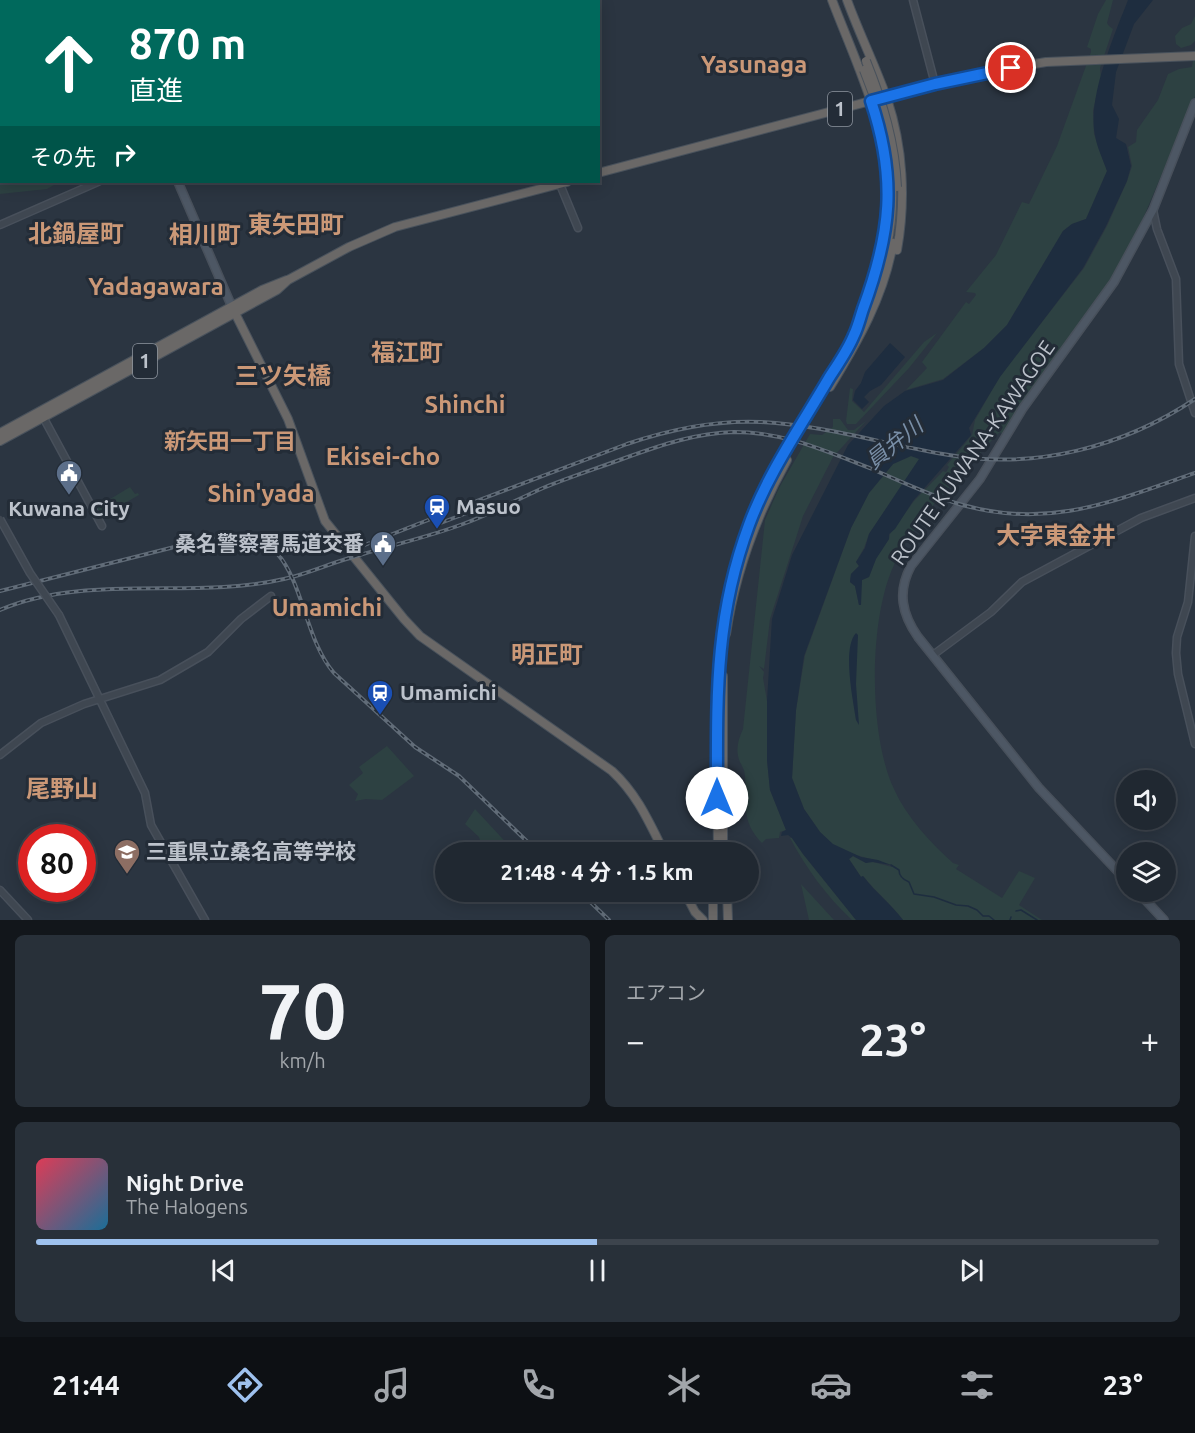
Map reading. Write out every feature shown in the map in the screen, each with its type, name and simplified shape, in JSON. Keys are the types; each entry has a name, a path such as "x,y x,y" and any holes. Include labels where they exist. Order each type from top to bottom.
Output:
{"highway":[{"path":"723,842 724,651 737,583 758,519 781,472 874,308 888,270 894,235 895,187 891,133 879,92 834,0"},
{"path":"834,0 871,101 884,151 887,180 885,237 878,268 854,335"},
{"path":"841,0 864,62"},
{"path":"844,364 856,352 879,308 894,264 900,231 902,182 893,121 847,0"},
{"name":"1","path":"600,172 935,84 1046,62 1195,56"},
{"name":"1","path":"0,441 42,414 233,310 278,290 288,280 349,247 395,227 558,183"},
{"path":"715,842 719,650 731,581 752,518 781,460 869,307 883,265 890,233 895,187"},
{"path":"233,310 288,419 325,521 388,600 420,636 612,771 625,783 638,801 659,842"},
{"name":"1","path":"0,433 42,414"},
{"path":"723,799 728,815 728,842"},
{"path":"690,902 703,920"},
{"path":"715,902 715,920"},
{"path":"723,902 723,920"},
{"path":"727,902 728,920"}],"main road":[{"name":"ROUTE KUWANA-KAWAGOE","path":"1116,869 1040,788 911,627 903,610 902,595 906,575 919,555 980,479 1023,408 1114,282 1153,210 1195,103"},
{"path":"178,183 233,310"},
{"path":"1147,902 1164,920"}],"street":[{"path":"913,0 935,84"},
{"path":"0,225 96,183"},
{"path":"562,183 578,228"},
{"path":"1153,210 1157,229 1176,279 1179,364 1195,413"},
{"path":"42,414 102,526"},
{"path":"933,655 991,612 1022,582 1129,524 1195,498"},
{"path":"0,519 30,573 58,615 96,700 145,793 151,825 205,920"},
{"path":"1195,536 1188,602 1177,637 1176,652 1178,674 1195,744"},
{"path":"0,755 41,723 96,700 160,680 208,652 241,619 271,596"},
{"path":"0,890 28,920"}],"green space":[{"path":"1106,0 1113,0 1107,23 1113,29 1100,68 1101,79 1093,110 1094,134 1107,171 1086,219 1072,224 1063,231 1007,325 984,348 943,379 906,390 927,368 922,362 966,302 969,304 976,295 966,292 996,255 1022,202 1029,204 1057,146 1091,52 1091,49 1087,47 1098,14"},
{"path":"1195,16 1195,41 1181,48 1176,44 1175,36 1182,28 1191,24"},
{"path":"1195,46 1195,96 1139,228 1108,284 1044,376 1026,396 993,455 1002,434 1000,432 944,492 914,531 897,559 887,582 881,610 876,641 875,674 879,738 885,766 899,800 928,838 953,863 959,865 956,869 1002,898 1019,871 1035,878 1019,905 1042,920 903,920 863,876 861,877 849,859 853,856 866,863 869,861 892,867 892,865 849,853 833,845 820,832 804,809 792,778 796,710 805,655 851,528 869,493 893,464 911,456 920,458 869,534 856,562 859,566 851,574 850,582 855,586 859,605 862,580 869,577 876,558 890,534 914,501 943,471 946,472 949,467 947,465 972,435 975,420 1000,376 1084,268 1107,226 1127,181 1132,166 1128,147 1136,142 1137,130 1158,100 1168,74 1192,67"},
{"path":"57,183 47,189 0,194 0,184"},
{"path":"937,333 909,368 856,424 847,424 850,388 853,389 852,401 864,412 924,342"},
{"path":"833,419 840,419 848,430 854,430 866,421 833,457 803,516 770,619 764,669 759,666 764,672 767,701 767,760 770,790 786,830 780,832 779,838 766,839 762,843 749,825 744,770 738,758 737,749 743,729 765,520 779,488 810,434 822,435 833,427"},
{"path":"130,487 135,494 139,495 102,516 97,507"},
{"path":"387,746 414,776 382,800 355,801 358,794 349,785 363,773 359,767"},
{"path":"475,809 506,842 481,842 479,837 465,824"},
{"path":"790,838 856,920 852,920 826,892"},
{"path":"801,884 834,920 809,920"}],"water":[{"name":"員弁川","path":"1128,0 1153,0 1134,24 1116,72 1112,105 1119,119 1116,138 1126,144 1131,166 1127,181 1106,226 1083,268 1000,377 969,428 971,435 913,501 895,529 889,534 889,539 876,559 869,577 862,580 861,605 859,605 855,586 850,582 851,574 859,566 856,562 865,548 869,534 919,459 911,456 893,464 869,493 851,528 804,656 796,710 792,778 804,809 820,832 833,844 861,857 891,865 866,863 853,856 849,859 861,877 863,876 903,920 856,920 792,838 788,835 781,836 786,830 770,790 767,760 767,701 772,619 792,555 848,445 884,406 905,391 943,380 984,348 1007,325 1063,231 1072,224 1086,219 1107,171 1095,135 1095,103 1098,86"},
{"path":"890,343 905,357 881,385 864,397 869,402 862,409 853,400 855,391 865,372"},
{"path":"856,633 858,635 856,684 859,725 856,720 849,662 852,640"}],"waterway":[{"path":"891,865 899,870 902,878 909,882 914,894 968,906 994,920"},
{"path":"1016,911 1021,910 1037,920"}],"railway":[{"path":"466,505 627,444 660,434 710,424 727,422 785,424 832,431 949,455 981,459 1014,459 1046,457 1108,442 1167,416 1195,399"},
{"path":"0,610 33,599 68,592 104,589 213,588 249,585 293,577 342,560 449,529 484,516 553,484 652,449 679,440 720,433 752,433 788,439 838,456 959,504 991,511 1021,514 1079,509 1135,494 1195,473"},
{"path":"438,524 480,508"},
{"path":"357,548 446,513"},
{"path":"0,591 218,536 247,536 268,545 283,561 294,581 321,653 334,673 415,747 459,776 528,842"},
{"path":"590,902 609,920"}],"place":[{"name":"Kuwana City","path":"69,496"},
{"name":"Masuo","path":"437,530"},
{"name":"桑名警察署馬道交番","path":"383,567"},
{"name":"Umamichi","path":"380,716"},
{"name":"三重県立桑名高等学校","path":"127,875"}],"district":[{"name":"Yasunaga","path":"754,65"},
{"name":"東矢田町","path":"296,225"},
{"name":"北鍋屋町","path":"76,234"},
{"name":"相川町","path":"205,235"},
{"name":"Yadagawara","path":"156,287"},
{"name":"福江町","path":"407,353"},
{"name":"三ツ矢橋","path":"283,376"},
{"name":"Shinchi","path":"465,405"},
{"name":"新矢田一丁目","path":"230,441"},
{"name":"Ekisei-cho","path":"383,457"},
{"name":"Shin'yada","path":"261,494"},
{"name":"大字東金井","path":"1056,536"},
{"name":"Umamichi","path":"327,608"},
{"name":"明正町","path":"547,655"},
{"name":"尾野山","path":"62,789"}],"route":[{"path":"717,798 719,650 731,581 750,524 760,502 781,460 854,335 874,281 882,249 887,209 886,165 882,136 871,101 935,84 1011,68"}]}
